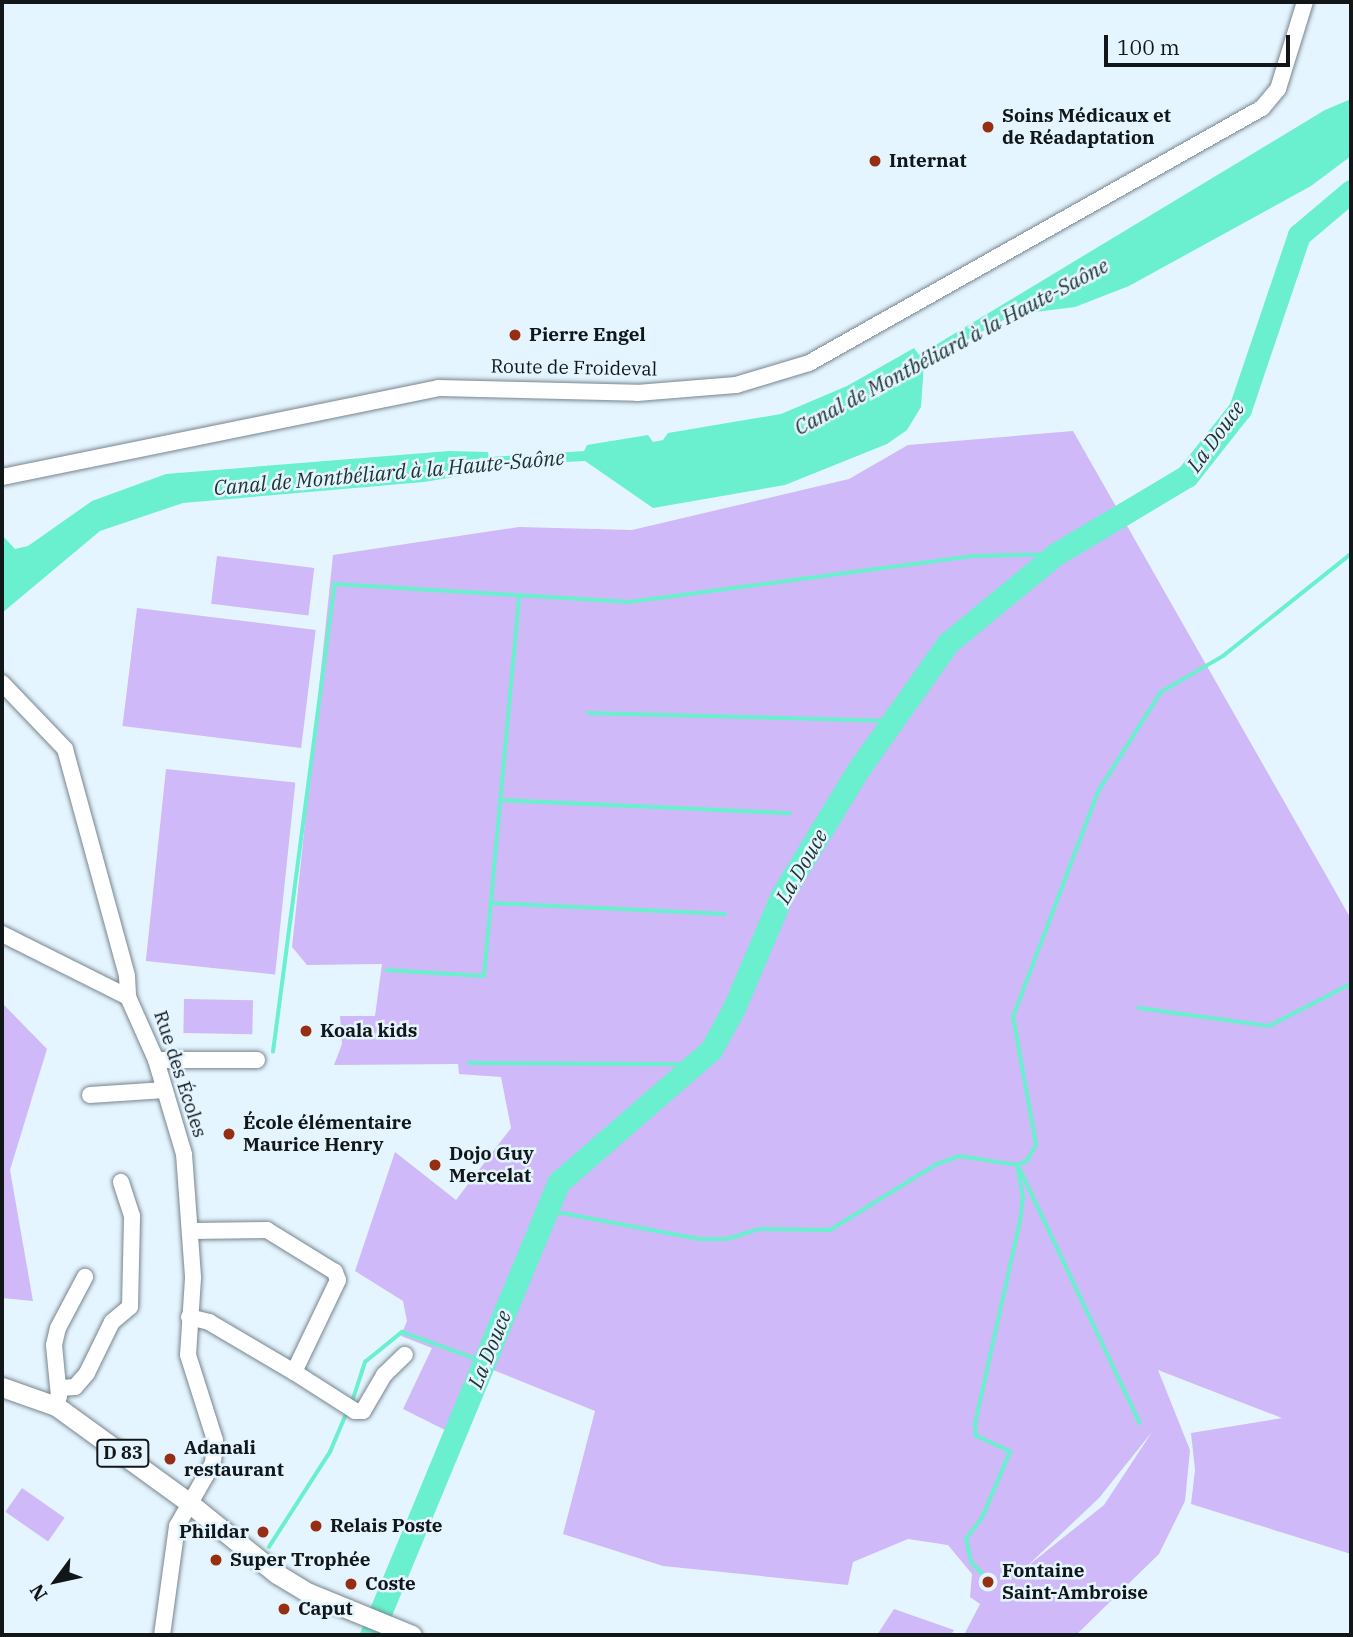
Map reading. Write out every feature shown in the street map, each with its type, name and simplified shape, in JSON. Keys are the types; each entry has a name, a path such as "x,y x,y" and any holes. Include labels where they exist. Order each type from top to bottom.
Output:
{"main road":[{"name":"D 83","path":"2,1387 59,1397 277,1574 405,1633"}],"street":[{"name":"Route de Froideval","path":"2,477 438,388 637,393 736,385 809,363 1262,108 1278,89 1305,2"},
{"name":"Rue des Écoles","path":"2,683 65,749 127,976 121,994 138,1012 156,1060 184,1154 191,1231 189,1317 194,1382 215,1440 213,1464 188,1502 177,1526 162,1635"},
{"path":"2,934 121,994"},
{"path":"156,1060 257,1060"},
{"path":"90,1095 165,1090"},
{"path":"85,1277 58,1328 54,1345 59,1397 75,1387 87,1373 112,1322 130,1307 132,1216 121,1182"},
{"path":"191,1231 267,1230 335,1272 338,1280 294,1372"},
{"path":"189,1317 209,1322 355,1411 363,1411 384,1375 405,1355"}],"shaded area":[{"path":"1073,431 1351,919 1351,1554 1191,1504 1195,1470 1191,1433 1282,1418 1158,1370 1190,1450 1185,1501 1159,1554 1076,1635 964,1635 980,1604 970,1597 972,1574 948,1545 908,1539 853,1562 848,1585 663,1566 563,1534 595,1411 473,1362 447,1431 403,1409 432,1348 401,1336 407,1321 403,1301 355,1271 395,1152 456,1200 511,1128 501,1077 459,1074 458,1064 334,1065 342,1044 340,1016 375,1016 382,964 307,965 292,947 333,555 519,527 632,530 849,479 908,445","holes":["1152,1432 1104,1505 1024,1569 1099,1498"]},
{"path":"217,556 314,568 308,616 211,604"},
{"path":"137,608 316,630 301,748 122,726"},
{"path":"166,769 295,783 275,975 146,961"},
{"path":"184,999 253,1000 252,1034 183,1033"},
{"path":"2,1003 47,1049 10,1170 33,1301 2,1298"},
{"path":"22,1488 65,1518 48,1542 5,1512"},
{"path":"894,1609 954,1630 951,1635 877,1635"}],"water":[{"name":"Canal de Montbéliard à la Haute-Saône","path":"1351,99 1351,156 1311,186 1129,286 1075,307 1013,315 924,363 921,407 907,430 887,444 785,485 653,508 585,461 489,466 489,471 424,482 183,503 100,531 2,613 2,535 15,549 28,546 92,501 166,474 449,451 488,452 489,457 584,451 587,445 648,435 653,442 663,440 668,433 781,414 847,386 914,348 919,355 1325,110"}],"waterway":[{"name":"La Douce","path":"371,1635 559,1182 711,1050 734,1008 782,895 858,770 948,643 1056,554 1187,476 1240,409 1299,235 1351,191"},
{"path":"273,1052 335,584 629,602 973,556 1056,554"},
{"path":"546,1210 700,1239 727,1239 760,1229 830,1230 937,1164 960,1156 1017,1165 1027,1161 1036,1145 1013,1017 1099,790 1161,692 1223,656 1351,554"},
{"path":"387,970 484,976 519,596"},
{"path":"588,713 893,721"},
{"path":"500,800 790,813"},
{"path":"491,903 725,914"},
{"path":"1139,1008 1269,1026 1351,984"},
{"path":"469,1063 695,1064"},
{"path":"983,1575 971,1562 966,1539 982,1518 1010,1452 976,1436 975,1424 1020,1221 1023,1198 1017,1165"},
{"path":"1020,1169 1140,1423"},
{"path":"353,1399 365,1362 402,1332 482,1361"},
{"path":"269,1547 330,1452 347,1412"}],"place":[{"name":"Soins Médicaux et de Réadaptation","path":"988,127"},
{"name":"Internat","path":"875,161"},
{"name":"Pierre Engel","path":"515,335"},
{"name":"Koala kids","path":"306,1031"},
{"name":"École élémentaire Maurice Henry","path":"229,1134"},
{"name":"Dojo Guy Mercelat","path":"435,1165"},
{"name":"Adanali restaurant","path":"170,1459"},
{"name":"Relais Poste","path":"316,1526"},
{"name":"Phildar","path":"263,1532"},
{"name":"Super Trophée","path":"216,1560"},
{"name":"Fontaine Saint-Ambroise","path":"988,1582"},
{"name":"Coste","path":"351,1584"},
{"name":"Caput","path":"284,1609"}]}
